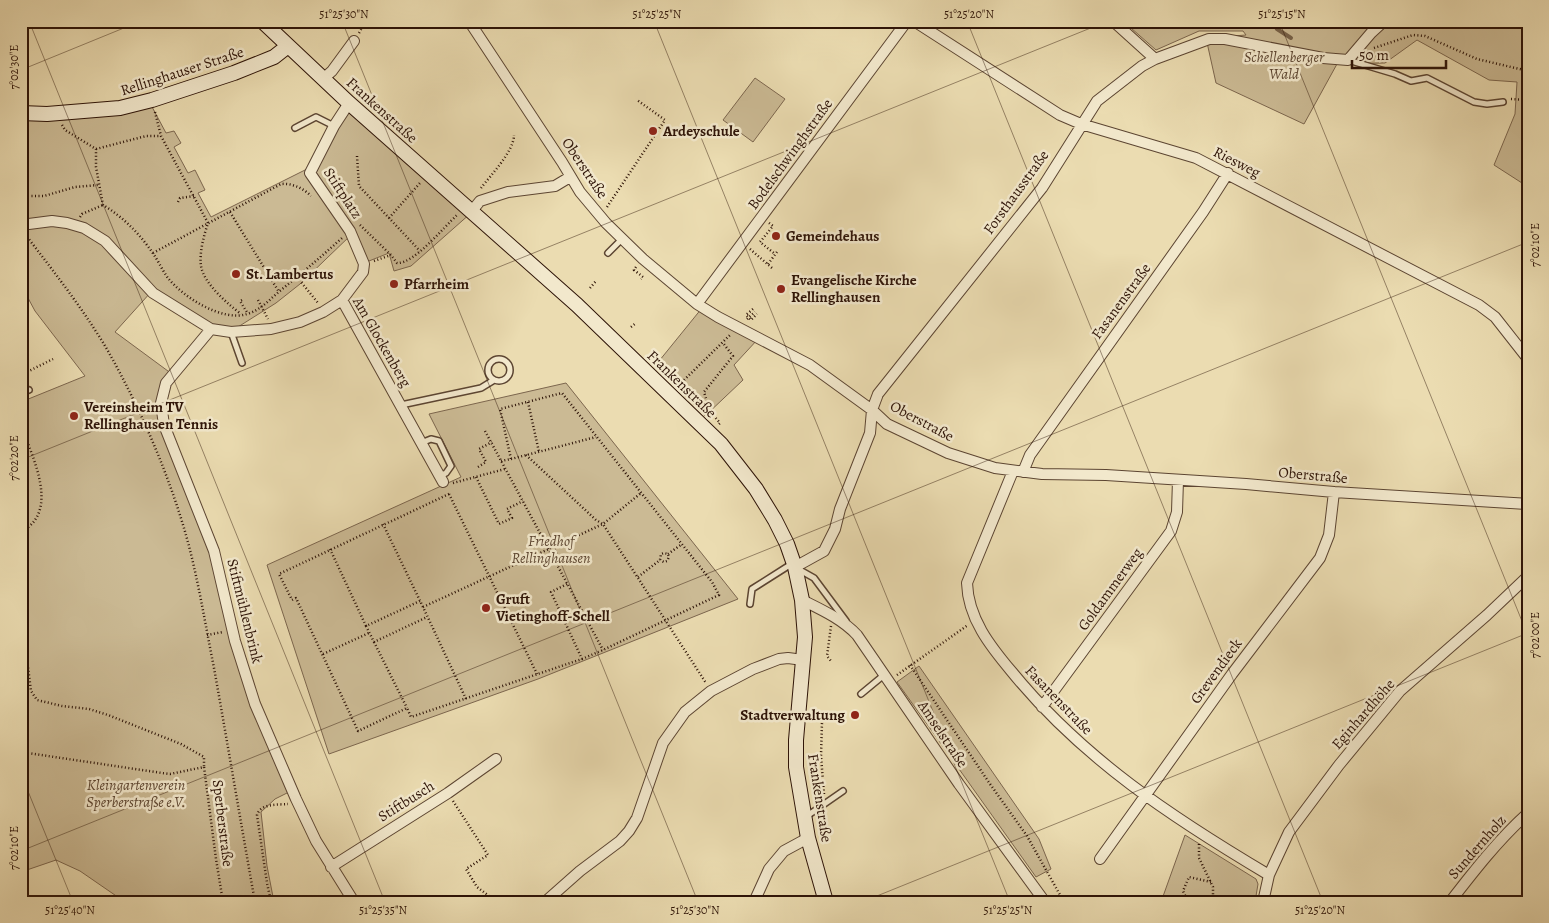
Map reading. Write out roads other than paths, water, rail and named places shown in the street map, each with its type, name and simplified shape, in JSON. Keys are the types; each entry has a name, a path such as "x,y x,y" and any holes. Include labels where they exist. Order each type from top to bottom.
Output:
{"main road":[{"name":"Frankenstraße","path":"262,21 322,79 429,174 476,207 710,434 729,454 756,489 775,520 794,565 802,600 804,660 796,740 796,767 808,838 826,902"},
{"name":"Rellinghauser Straße","path":"21,113 47,114 120,108 152,100 234,73 274,57 288,46"}],"street":[{"name":"Oberstraße","path":"469,21 580,192 622,239 697,304 810,365 872,410 887,424 948,453 988,466 1018,471 1246,484 1334,492 1528,504"},
{"name":"Bodelschwinghstraße","path":"697,304 908,21"},
{"name":"Riesweg","path":"914,21 1060,115 1081,124 1196,158 1228,173 1479,306 1495,317 1528,359"},
{"path":"1113,21 1155,59"},
{"path":"1348,60 1384,21"},
{"name":"Forsthausstraße","path":"794,565 824,551 835,529 840,510 870,433 872,410 878,394 1042,188 1081,124 1098,101 1142,66 1182,48 1210,39 1217,38 1323,58 1348,60"},
{"path":"322,79 336,66 354,41"},
{"name":"Stiftplatz","path":"342,300 363,272 364,264 350,231 310,173 334,126 349,103"},
{"name":"Fasanenstraße","path":"1228,173 1203,212 1018,471 967,583 967,598 975,619 1002,661 1055,721 1089,752 1145,796 1203,836 1269,875"},
{"path":"476,207 508,192 555,186 570,177"},
{"name":"Am Glockenberg","path":"21,225 52,221 67,222 84,228 105,241 153,293 212,329 231,332 271,329 300,322 323,312 342,300 421,443 445,481"},
{"name":"Stiftmühlenbrink","path":"212,329 166,383 160,402 164,425 214,551 235,641 255,704 316,841 354,902"},
{"name":"Goldammerweg","path":"1042,707 1171,531 1177,512 1178,480"},
{"name":"Grevendieck","path":"1100,859 1232,674 1320,558 1329,535 1334,492"},
{"name":"Eginhardhöhe","path":"1263,902 1269,875 1289,832 1339,766 1400,691 1487,615 1528,576"},
{"name":"Amselstraße","path":"802,600 832,615 851,628 959,784 1046,902"},
{"path":"546,902 580,871 620,841 629,831 637,818 659,751 668,735 686,712 711,690 753,669 779,659 804,660"},
{"name":"Stiftbusch","path":"331,866 448,793 496,759"},
{"name":"Sundernholz","path":"1450,902 1481,862 1528,813"},
{"path":"754,902 769,869 784,851 808,838"}],"lane":[{"path":"1348,60 1395,74 1410,82 1427,78 1474,102 1487,104 1503,102"},
{"path":"295,128 316,117 334,126"},
{"path":"608,254 622,239"},
{"path":"231,332 242,363"},
{"path":"401,405 481,388 494,380 501,381 509,374 510,367 506,361 499,358 490,364 488,371 494,380"},
{"path":"21,393 29,390"},
{"path":"421,443 430,439 439,441 451,466 446,473 445,481"},
{"path":"750,604 752,589 794,565 814,578 830,597 851,628"},
{"path":"861,694 886,678"},
{"path":"804,817 844,791"}],"waterway":[{"path":"1273,21 1277,29 1291,38"}],"place":[{"name":"Ardeyschule","path":"653,131"},
{"name":"Gemeindehaus","path":"776,236"},
{"name":"St. Lambertus","path":"236,274"},
{"name":"Pfarrheim","path":"394,284"},
{"name":"Evangelische Kirche Rellinghausen","path":"781,289"},
{"name":"Vereinsheim TV Rellinghausen Tennis","path":"74,416"},
{"name":"Gruft Vietinghoff-Schell","path":"486,608"},
{"name":"Stadtverwaltung","path":"855,715"}],"park label":[{"name":"Schellenberger Wald","path":"1284,66"},
{"name":"Friedhof Rellinghausen","path":"551,550"},
{"name":"Kleingartenverein Sperberstraße e.V.","path":"136,794"}]}
